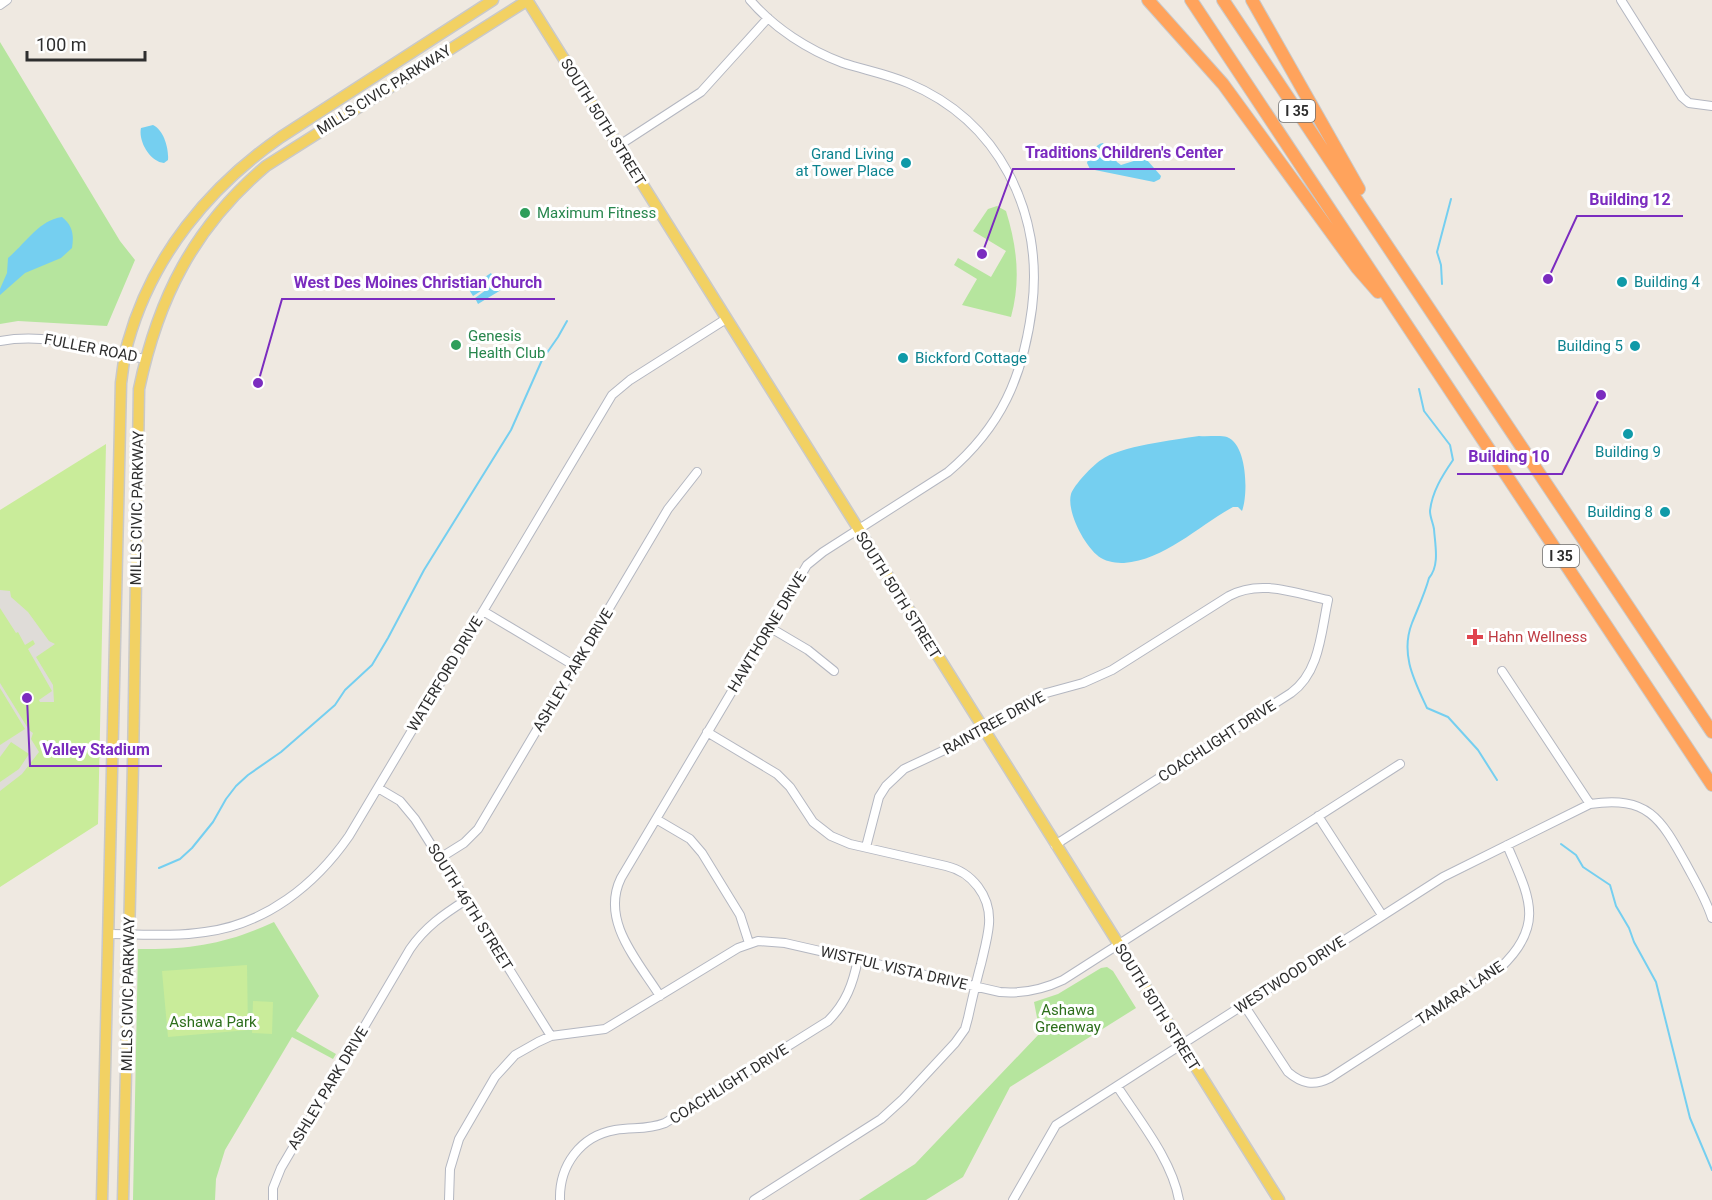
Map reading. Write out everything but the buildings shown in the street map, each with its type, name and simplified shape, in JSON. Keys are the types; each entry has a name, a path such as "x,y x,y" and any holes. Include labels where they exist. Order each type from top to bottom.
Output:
{"highway":[{"path":"1148,0 1223,84 1357,268 1409,327"},
{"name":"I 35","path":"1191,0 1712,785"},
{"name":"I 35","path":"1223,0 1712,732"},
{"path":"1252,0 1359,189 1371,221"}],"main road":[{"name":"MILLS CIVIC PARKWAY","path":"102,1200 122,383 125,355 135,319 158,269 187,225 224,182 281,136 493,0"},
{"name":"MILLS CIVIC PARKWAY","path":"123,1200 139,389 145,358 156,323 181,268 217,215 245,183 266,166 528,0"},
{"name":"SOUTH 50TH STREET","path":"528,0 982,729 1279,1200"}],"street":[{"path":"0,5 8,0"},
{"name":"HAWTHORNE DRIVE","path":"660,996 618,927 613,907 617,886 807,566 823,552 948,472 977,445 989,430 1008,400 1017,376 1027,342 1035,278 1034,250 1029,225 1012,178 987,141 959,113 908,82 822,54 786,33 750,0"},
{"path":"1621,0 1682,97 1689,103 1711,106"},
{"path":"618,146 701,92 768,18"},
{"name":"WATERFORD DRIVE","path":"109,934 185,934 224,929 243,923 281,904 310,882 338,852 378,788 612,395 630,380 726,319"},
{"name":"FULLER ROAD","path":"0,341 37,338 77,343 145,358"},
{"name":"ASHLEY PARK DRIVE","path":"440,858 464,843 478,829 668,509 697,472"},
{"name":"RAINTREE DRIVE","path":"866,847 879,798 894,777 904,769 951,747 1039,695 1083,683 1112,670 1228,596 1242,590 1263,587 1328,600"},
{"name":"COACHLIGHT DRIVE","path":"1055,845 1302,685 1315,660 1328,600"},
{"path":"483,611 575,666"},
{"path":"769,627 808,650 834,671"},
{"path":"1502,671 1590,804"},
{"path":"707,732 777,774 790,787 821,830 843,842 951,867 969,877 977,885 987,903 989,923 968,1018 960,1037 896,1106 866,1130 754,1200"},
{"name":"WISTFUL VISTA DRIVE","path":"449,1200 450,1169 459,1139 490,1085 515,1055 551,1036 604,1029 730,952 749,944 770,941 1013,993 1038,990 1063,980 1400,764"},
{"name":"SOUTH 46TH STREET","path":"378,788 408,809 551,1036"},
{"name":"WESTWOOD DRIVE","path":"1013,1200 1056,1125 1443,877 1590,804 1608,801 1630,803 1642,808 1660,821 1702,894 1712,918"},
{"path":"1318,816 1382,915"},
{"path":"656,819 690,840 702,853 740,915 749,944"},
{"name":"TAMARA LANE","path":"1244,1005 1288,1072 1297,1080 1308,1084 1320,1083 1330,1078 1500,968 1512,957 1524,938 1530,915 1528,895 1507,845"},
{"name":"ASHLEY PARK DRIVE","path":"273,1200 273,1188 281,1168 416,940 435,920 466,900"},
{"name":"COACHLIGHT DRIVE","path":"560,1200 565,1169 586,1142 606,1132 641,1130 665,1123 828,1021 844,1003 850,992 858,959"},
{"path":"1117,1086 1168,1166 1179,1200"}],"green space":[{"path":"0,42 120,241 135,260 107,326 18,321 0,324"},
{"path":"997,206 1006,211 1015,250 1017,277 1011,317 962,305 977,279 954,265 958,258 991,277 1006,251 973,231 988,209"},
{"path":"106,444 98,824 0,887 0,510"},
{"name":"Ashawa Park","path":"274,922 319,996 296,1031 336,1054 333,1059 292,1037 225,1150 216,1179 215,1200 133,1200 138,949 208,944 240,936"},
{"path":"247,965 248,1030 168,1037 162,971"},
{"name":"Ashawa Greenway","path":"1107,967 1113,971 1136,1008 1010,1087 963,1177 926,1200 859,1200 915,1164 1040,1033 1034,1002 1058,994 1101,968"},
{"path":"253,1001 273,1002 272,1034 252,1033"}],"shaded area":[{"path":"0,590 10,591 11,597 28,612 49,641 55,644 36,657 53,685 54,702 40,702 39,700 52,691 28,649 35,644 33,640 25,645 0,608"},
{"path":"0,683 33,733 31,739 39,752 22,774 0,791 0,782 19,769 29,754 11,742 0,757 0,745 25,729 0,688"}],"water":[{"path":"153,125 163,135 167,145 168,160 164,163 150,155 141,139 141,128"},
{"path":"1103,143 1121,165 1140,159 1147,160 1161,176 1160,179 1154,182 1090,169 1087,163 1089,157 1095,148"},
{"path":"62,217 72,231 72,248 61,258 25,273 0,295 0,289 7,273 8,258 39,228"},
{"path":"491,273 501,290 478,304 475,298 490,287 473,296 468,288"},
{"path":"1199,436 1227,437 1239,450 1245,471 1242,511 1238,507 1233,507 1181,541 1139,561 1112,562 1095,553 1078,529 1071,510 1071,494 1084,475 1101,460 1121,451"}],"waterway":[{"path":"1442,284 1441,265 1437,252 1451,199"},
{"path":"159,868 180,859 192,848 213,822 236,786 281,752 335,705 345,690 372,665 424,570 511,430 542,360 567,321"},
{"path":"1419,389 1424,411 1450,445 1453,460 1438,484 1431,504 1436,561 1409,634 1407,645 1410,667 1427,708 1448,717 1478,750 1497,780"},
{"path":"1561,844 1576,855 1583,867 1610,885 1616,906 1656,982 1690,1118 1712,1170"}],"place":[{"name":"Grand Living at Tower Place","path":"906,163"},
{"name":"Maximum Fitness","path":"525,213"},
{"name":"Traditions Children's Center","path":"982,254"},
{"name":"Building 12","path":"1548,279"},
{"name":"Building 4","path":"1622,282"},
{"name":"Genesis Health Club","path":"456,345"},
{"name":"Building 5","path":"1635,346"},
{"name":"Bickford Cottage","path":"903,358"},
{"name":"West Des Moines Christian Church","path":"258,383"},
{"name":"Building 10","path":"1601,395"},
{"name":"Building 9","path":"1628,434"},
{"name":"Building 8","path":"1665,512"},
{"name":"Hahn Wellness","path":"1475,637"},
{"name":"Valley Stadium","path":"27,698"}]}
